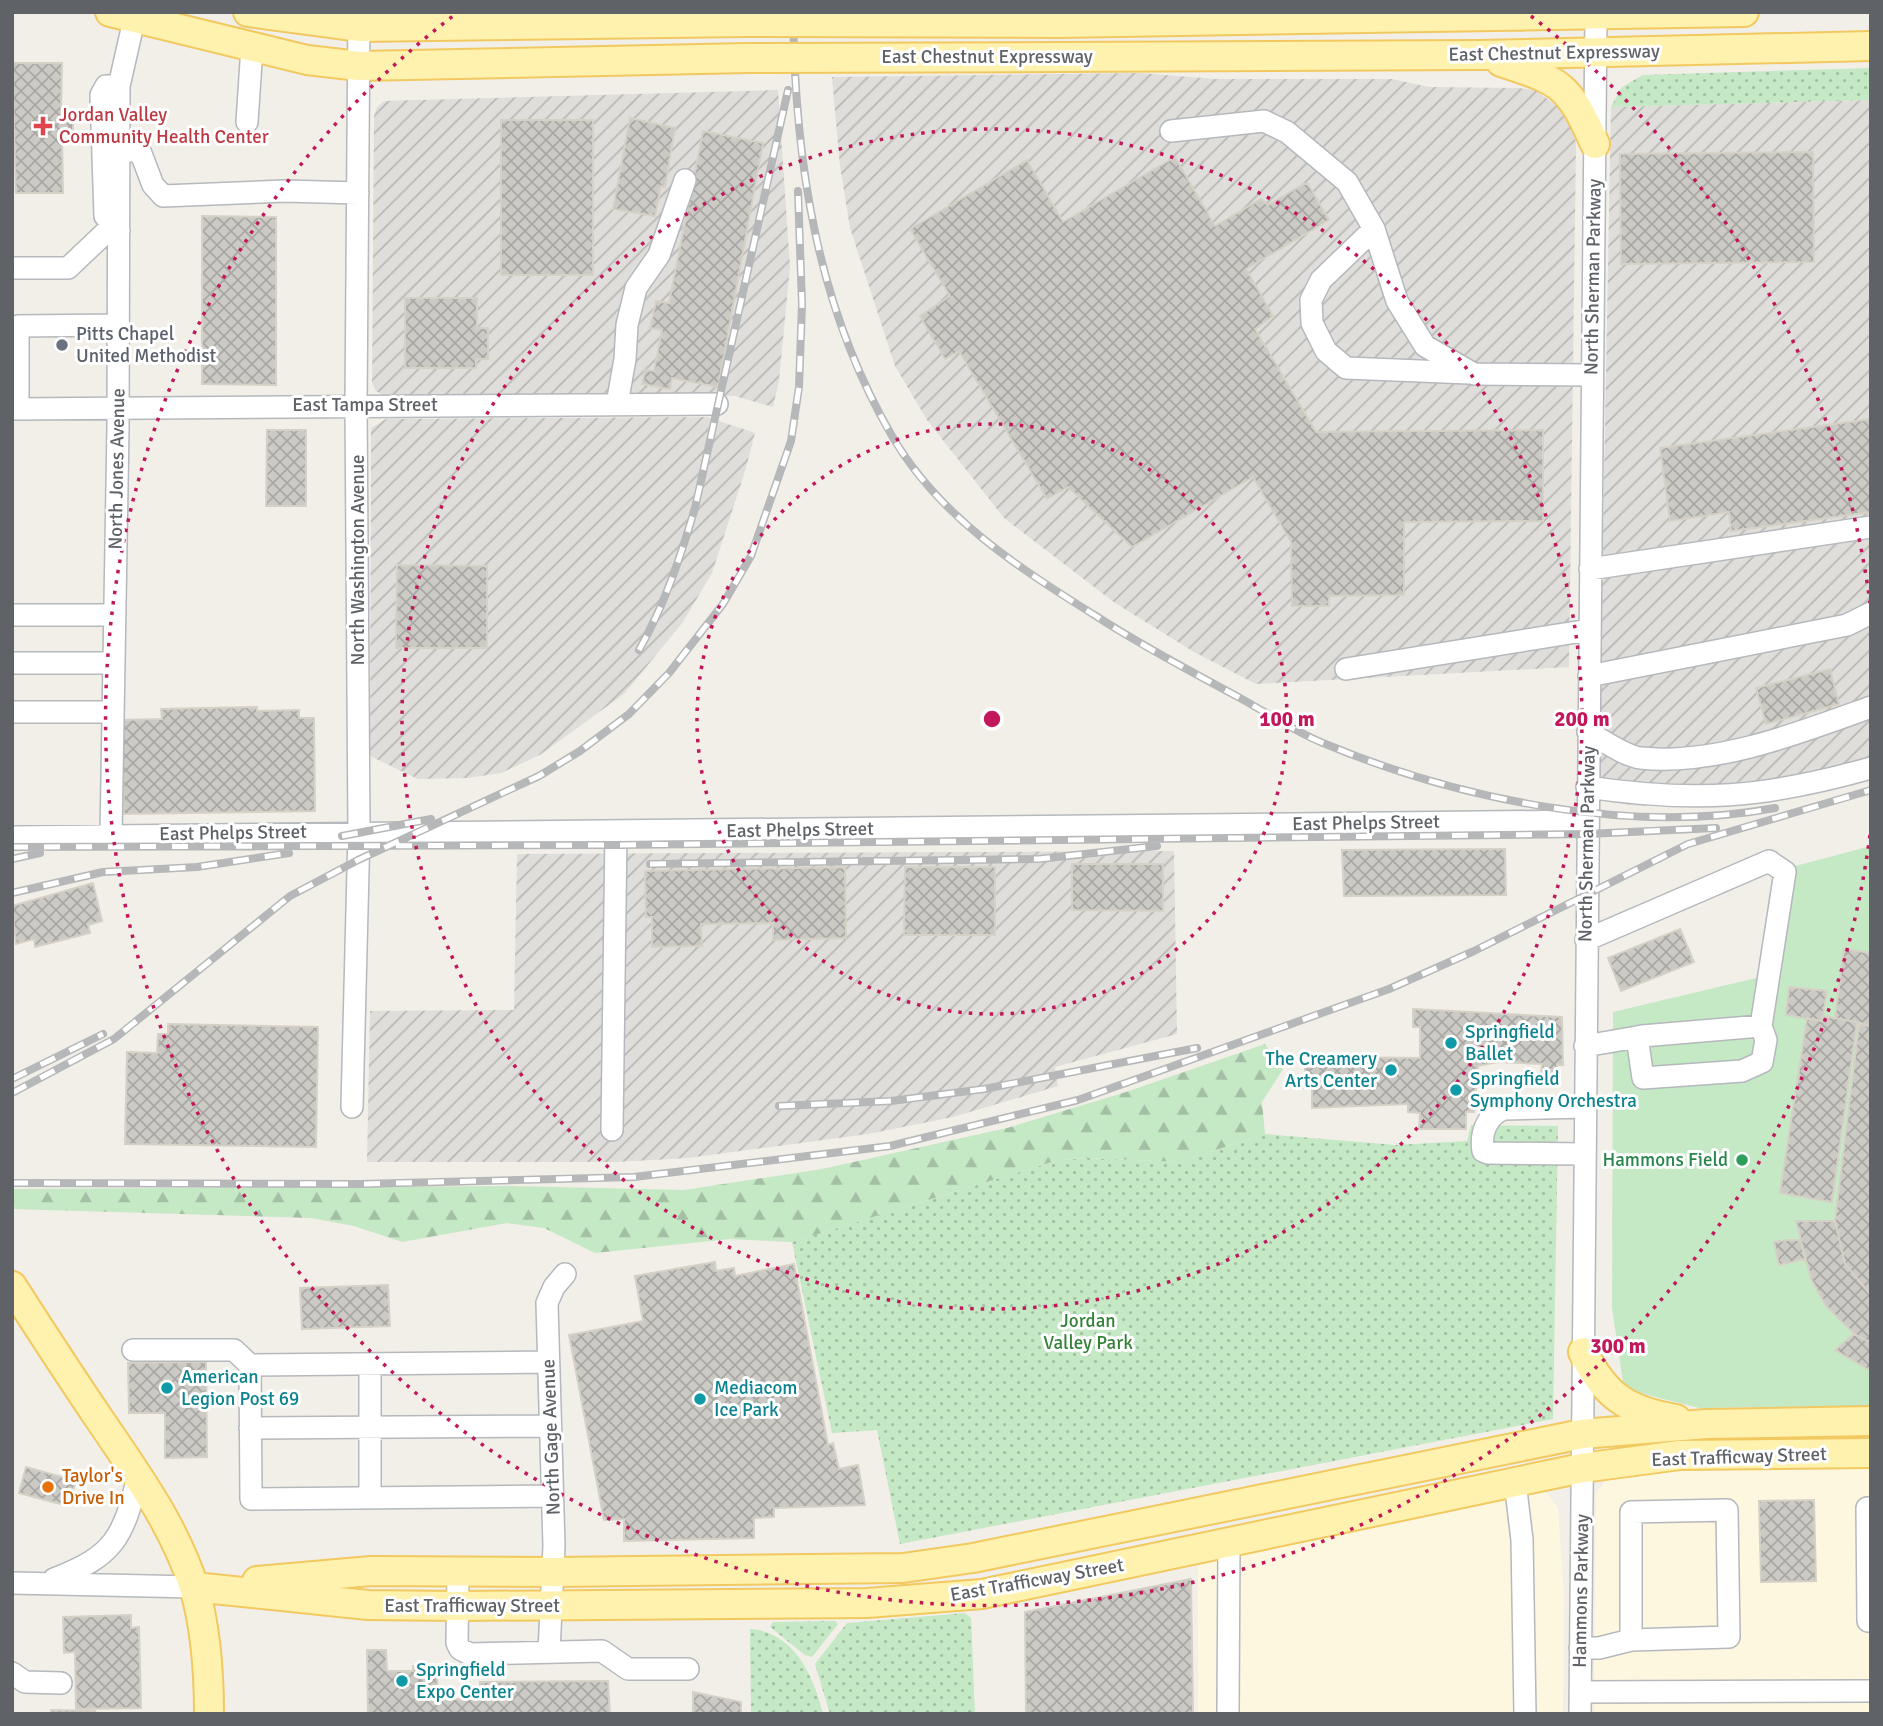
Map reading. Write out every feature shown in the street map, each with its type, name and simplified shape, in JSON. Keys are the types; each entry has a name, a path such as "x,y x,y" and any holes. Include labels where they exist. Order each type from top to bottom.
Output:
{"main road":[{"name":"East Chestnut Expressway","path":"248,12 359,20 746,23 1058,23 1744,12"},
{"name":"East Chestnut Expressway","path":"122,16 307,60 359,66 749,58 1478,55 1871,46"},
{"path":"1478,55 1552,79 1577,105 1595,144"},
{"path":"12,1286 161,1513 194,1587 206,1651 208,1714"},
{"path":"1583,1352 1597,1380 1620,1402 1651,1415 1706,1424"},
{"name":"East Trafficway Street","path":"194,1587 372,1571 553,1572 903,1567 987,1555 1582,1434 1706,1424 1871,1422"},
{"name":"East Trafficway Street","path":"194,1587 368,1605 457,1606 867,1603 982,1594 1582,1468 1680,1455 1871,1453"}],"street":[{"name":"North Sherman Parkway","path":"1582,1468 1596,15"},
{"name":"North Jones Avenue","path":"111,835 118,406 118,325 112,232 119,150 122,16"},
{"name":"North Washington Avenue","path":"352,1107 359,831 356,405 359,20"},
{"path":"247,122 252,47"},
{"path":"12,268 68,268 112,232 102,95 107,86 119,86"},
{"path":"1171,131 1264,121 1287,132 1348,182 1374,229 1397,301 1425,346 1475,373"},
{"path":"119,150 140,151 153,185 163,196 285,191 358,193"},
{"path":"617,404 625,359 627,325 636,288 659,255 685,180"},
{"path":"1374,229 1321,280 1311,300 1312,323 1326,351 1346,368 1592,375"},
{"path":"15,409 18,326 118,325"},
{"name":"East Tampa Street","path":"15,409 118,406 717,404"},
{"path":"1590,569 1871,527"},
{"path":"1588,676 1847,625 1871,613"},
{"path":"12,615 115,615"},
{"path":"1346,669 1589,630"},
{"path":"12,663 114,663"},
{"path":"1588,732 1638,758 1692,757 1774,740 1871,707"},
{"path":"12,712 113,712"},
{"path":"1638,758 1641,795"},
{"path":"1587,787 1641,795 1698,798 1747,795 1800,787 1871,768"},
{"name":"East Phelps Street","path":"12,836 1587,821"},
{"path":"612,1130 617,831"},
{"path":"1586,940 1769,861 1785,872 1760,1026 1766,1040 1762,1062 1742,1072 1643,1078 1637,1037"},
{"path":"1585,1046 1637,1037 1760,1026"},
{"path":"1584,1107 1504,1109 1493,1112 1486,1124 1482,1145 1483,1151 1488,1153 1584,1154"},
{"name":"North Gage Avenue","path":"549,1652 548,1621 552,1606 553,1572 547,1303 554,1287 565,1274"},
{"path":"133,1350 234,1350 250,1365 548,1362"},
{"path":"250,1365 251,1499 552,1496"},
{"path":"370,1365 370,1497"},
{"path":"250,1427 550,1426"},
{"name":"Hammons Parkway","path":"1580,1714 1582,1468"},
{"path":"42,1584 88,1566 110,1548 128,1520 138,1477"},
{"path":"1515,1482 1522,1540 1525,1714"},
{"path":"1871,1508 1867,1508 1868,1622 1871,1621"},
{"path":"1580,1648 1599,1648 1631,1640 1729,1637 1727,1510 1631,1512 1631,1640"},
{"path":"1228,1714 1229,1542"},
{"path":"458,1571 457,1643 460,1649 470,1654 602,1651 628,1669 688,1669"},
{"name":"East Trafficway Street","path":"12,1583 194,1587"},
{"path":"12,1673 24,1682 61,1683"},
{"path":"1580,1692 1871,1691"}],"shaded area":[{"path":"1140,73 1215,79 1392,79 1429,87 1518,88 1535,90 1565,112 1573,125 1576,144 1569,667 1256,684 1194,652 1115,603 1004,518 927,420 895,366 850,228 840,166 832,77"},
{"path":"778,90 790,267 779,380 773,407 735,396 383,395 376,391 372,383 374,116 377,107 384,101"},
{"path":"1871,100 1871,776 1731,803 1637,806 1598,800 1611,107"},
{"path":"707,417 755,433 746,468 712,573 683,622 624,694 540,755 501,773 468,778 418,779 370,756 371,428 386,419"},
{"path":"1174,851 1177,1034 1055,1067 1058,1086 953,1117 868,1134 688,1158 616,1162 367,1162 370,1011 514,1010 517,854"},
{"path":"1871,1462 1871,1714 1594,1714 1596,1493 1609,1476 1646,1466"},
{"path":"1538,1490 1547,1493 1558,1508 1564,1597 1563,1714 1198,1714 1198,1558"}],"green space":[{"path":"1871,68 1871,100 1611,107 1622,87 1643,75"},
{"name":"Hammons Field","path":"1871,846 1871,1406 1699,1408 1624,1389 1612,1308 1613,1012 1769,975 1784,869"},
{"path":"1265,1044 1283,1069 1262,1102 1265,1134 1179,1162 1089,1158 1058,1160 792,1242 730,1239 595,1253 544,1228 507,1223 402,1242 354,1226 311,1218 12,1209 12,1189 512,1186 684,1190 822,1169 1007,1128 1126,1092"},
{"name":"Jordan Valley Park","path":"1471,1125 1558,1126 1553,1419 900,1544 877,1430 832,1433 792,1242 1058,1160 1089,1158 1179,1162 1265,1134 1396,1145 1467,1141"},
{"path":"965,1613 971,1618 975,1714 830,1714 815,1664 847,1623"},
{"path":"835,1621 838,1624 812,1657 805,1655 770,1627 773,1622"},
{"path":"750,1629 779,1638 800,1658 814,1685 823,1714 751,1714"}],"building":[{"name":"Jordan Valley Community Health Center","path":"12,63 62,63 61,115 73,116 73,140 62,141 63,193 16,193"},
{"path":"630,118 675,128 665,187 661,186 655,216 613,209"},
{"path":"501,120 593,120 593,275 501,275"},
{"path":"703,131 763,143 718,387 672,378 670,389 642,384 645,370 654,371 662,330 650,328 656,301 669,303"},
{"path":"1813,152 1814,262 1621,264 1620,154"},
{"path":"1175,157 1215,226 1261,199 1268,205 1304,184 1308,184 1329,220 1246,269 1273,316 1255,329 1316,432 1543,430 1543,521 1404,522 1404,595 1329,596 1329,606 1292,606 1291,542 1253,477 1132,547 1068,487 1047,499 959,351 945,359 920,316 950,296 910,229 1027,160 1063,222"},
{"path":"202,216 276,217 276,385 202,384"},
{"path":"405,298 477,298 477,328 488,328 488,359 476,359 476,368 405,368"},
{"path":"1871,419 1871,512 1731,531 1729,512 1670,521 1660,448"},
{"path":"267,430 306,430 306,506 266,506"},
{"path":"397,565 487,566 487,648 396,648"},
{"path":"1830,669 1839,704 1766,724 1756,688"},
{"path":"257,707 257,711 299,710 299,718 314,718 315,811 124,814 122,720 162,719 161,709"},
{"path":"1505,849 1506,895 1344,896 1342,850"},
{"path":"1072,864 1163,864 1163,911 1072,910"},
{"path":"845,867 846,938 773,940 773,923 701,924 702,946 652,947 652,917 646,917 645,871"},
{"path":"905,867 995,867 995,935 904,935"},
{"path":"93,883 102,921 88,925 90,933 35,947 34,939 16,944 12,906"},
{"path":"1680,929 1694,962 1621,991 1608,958"},
{"path":"1844,949 1871,953 1871,1025 1835,1018"},
{"path":"1789,987 1827,991 1822,1021 1786,1015"},
{"name":"The Creamery Arts Center","path":"1413,1009 1562,1017 1563,1065 1557,1065 1556,1074 1541,1074 1542,1064 1498,1062 1478,1066 1474,1112 1466,1112 1466,1129 1419,1129 1420,1113 1408,1112 1408,1104 1312,1108 1312,1088 1303,1088 1305,1067 1324,1066 1324,1057 1420,1058 1420,1027 1413,1027"},
{"path":"1823,1016 1857,1022 1832,1202 1780,1193 1807,1018 1822,1021"},
{"path":"168,1024 318,1027 316,1147 125,1144 127,1052 157,1053 158,1034 168,1034"},
{"path":"1859,1025 1871,1026 1871,1295 1845,1264 1835,1221"},
{"path":"1796,1221 1835,1221 1845,1264 1871,1295 1871,1343 1854,1334 1826,1306 1811,1279"},
{"path":"1800,1240 1805,1259 1779,1265 1774,1242"},
{"name":"Mediacom Ice Park","path":"715,1262 716,1271 734,1268 735,1276 794,1264 828,1445 833,1443 839,1469 858,1465 865,1505 774,1508 774,1517 754,1518 754,1538 624,1541 624,1519 604,1520 569,1335 643,1321 635,1276"},
{"path":"388,1285 390,1326 302,1329 300,1288"},
{"path":"1854,1334 1871,1343 1871,1371 1835,1350"},
{"name":"American Legion Post 69","path":"206,1362 207,1457 165,1458 165,1413 129,1413 128,1363"},
{"name":"Taylor's Drive In","path":"26,1467 76,1481 68,1506 19,1493"},
{"path":"1814,1500 1816,1581 1761,1582 1759,1501"},
{"path":"1191,1579 1193,1714 1026,1714 1025,1612"},
{"path":"131,1615 131,1628 139,1627 141,1708 76,1709 75,1652 64,1653 63,1617"},
{"name":"Springfield Expo Center","path":"367,1650 386,1650 387,1671 413,1671 413,1666 431,1666 432,1671 437,1672 438,1699 481,1699 480,1682 608,1681 610,1714 368,1714"},
{"path":"693,1692 741,1702 741,1714 693,1714"},
{"path":"51,1710 95,1711 95,1714 51,1714"}],"railway":[{"path":"793,12 805,177 828,284 845,335 866,386 892,436 911,465 933,492 983,538 1038,579 1149,648 1302,733 1375,763 1430,781 1487,795 1545,807 1604,814 1662,817 1719,815 1775,808"},
{"path":"639,650 671,580 695,508 788,90"},
{"path":"12,1093 114,1039 290,896 358,860 539,776 580,751 629,714 669,673 723,604 751,556 791,441 799,387 802,304 798,191"},
{"path":"12,1183 360,1184 634,1177 890,1146 1078,1100 1389,989 1474,951 1688,844 1871,790"},
{"path":"342,836 431,819"},
{"path":"12,847 617,845 1587,834 1716,828"},
{"path":"650,864 1039,859 1157,846"},
{"path":"12,859 40,853"},
{"path":"12,893 103,872 197,867 289,853"},
{"path":"12,1079 103,1034"},
{"path":"779,1106 891,1101 984,1089 1197,1048"}],"place":[{"name":"Jordan Valley Community Health Center","path":"43,126"},
{"name":"Pitts Chapel United Methodist","path":"62,345"},
{"name":"Springfield Ballet","path":"1451,1043"},
{"name":"The Creamery Arts Center","path":"1391,1070"},
{"name":"Springfield Symphony Orchestra","path":"1456,1090"},
{"name":"Hammons Field","path":"1742,1160"},
{"name":"American Legion Post 69","path":"167,1388"},
{"name":"Mediacom Ice Park","path":"700,1399"},
{"name":"Taylor's Drive In","path":"48,1487"},
{"name":"Springfield Expo Center","path":"402,1681"}]}
